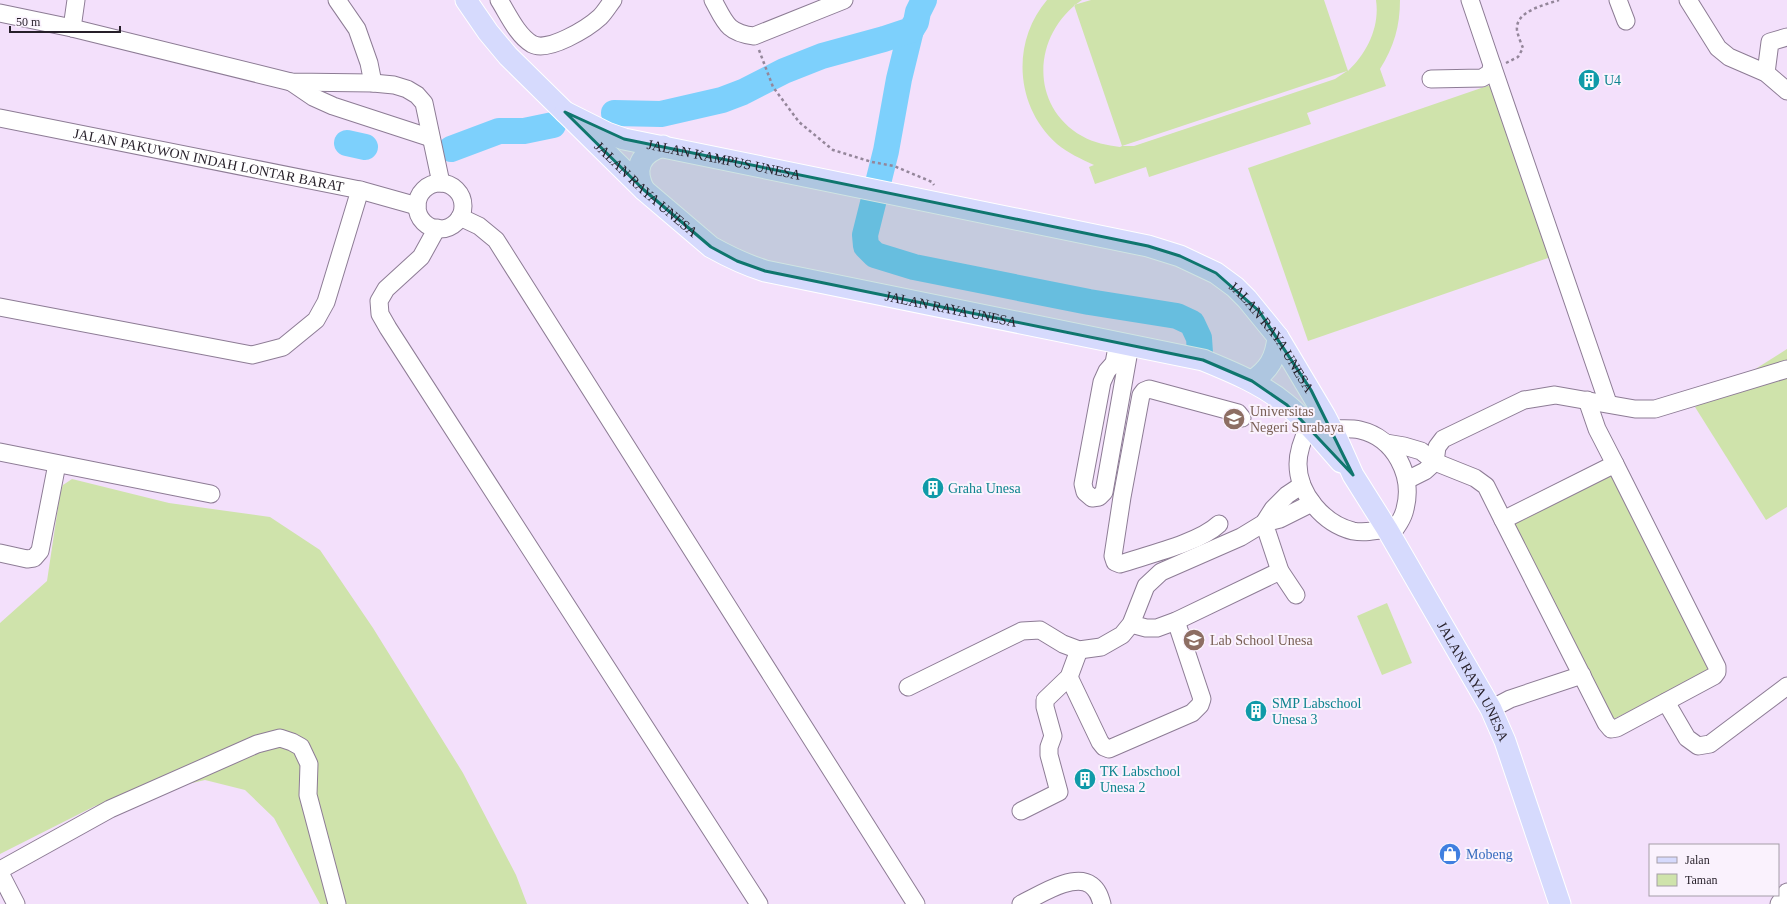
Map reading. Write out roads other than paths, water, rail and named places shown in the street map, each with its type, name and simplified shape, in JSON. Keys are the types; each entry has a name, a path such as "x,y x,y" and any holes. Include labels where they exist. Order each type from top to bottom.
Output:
{"main road":[{"name":"JALAN RAYA UNESA","path":"466,0 488,32 508,56 644,190 711,247 737,261 765,271 1203,360 1252,381 1287,405 1309,426 1353,475"},
{"name":"JALAN KAMPUS UNESA","path":"565,112 607,133 624,139 878,190"},
{"path":"644,190 639,182 638,172 640,163 646,155 654,149 663,146"},
{"name":"JALAN RAYA UNESA","path":"878,190 1148,246 1180,256 1216,273 1235,287 1259,311 1278,337 1332,429 1353,475 1491,709 1505,741 1560,904"},
{"path":"1252,381 1263,374 1272,363 1277,350 1278,337"}],"street":[{"path":"72,28 76,0"},
{"path":"337,0 357,29 369,62 372,82"},
{"path":"498,0 520,34 532,44 543,46 570,37 600,17 614,0"},
{"path":"713,0 727,24 739,34 754,36 844,0"},
{"path":"1470,0 1608,403"},
{"path":"1618,0 1626,21"},
{"path":"1688,0 1718,48 1729,57 1766,73 1787,91"},
{"path":"0,12 72,28 291,82 372,82 407,89 417,95 424,103 441,183"},
{"path":"1766,73 1770,42 1787,37"},
{"path":"1431,79 1482,78 1490,73 1492,64"},
{"path":"291,82 314,97 333,106 431,138"},
{"name":"JALAN PAKUWON INDAH LONTAR BARAT","path":"0,118 360,190 417,206"},
{"path":"434,183 441,183 453,187 461,198 463,204 460,217 450,226 437,228 429,226 423,221 417,206 418,198 424,189 434,183"},
{"path":"0,307 252,355 282,348 316,320 326,302 360,190"},
{"path":"460,217 480,226 496,240 916,904"},
{"path":"437,228 422,257 386,289 379,301 380,314 396,342 759,904"},
{"path":"1124,343 1104,492 1099,497 1092,498 1085,492 1083,484 1102,382 1124,343"},
{"path":"1407,480 1425,471 1435,462 1437,447 1443,439 1524,400 1555,395 1608,403 1635,409 1655,409 1787,369"},
{"path":"1219,524 1212,531 1185,542 1120,564 1115,562 1113,556 1122,497 1141,395 1144,391 1149,389 1238,413 1242,418"},
{"path":"1386,443 1421,451 1435,462 1475,478 1486,486 1606,723 1611,728 1617,728 1714,676 1717,672 1717,667 1597,429 1587,400"},
{"path":"1309,426 1300,444 1298,465 1302,485 1312,503 1324,516 1353,531 1388,532 1399,524 1405,510 1408,495 1407,480 1403,466 1395,453 1386,443 1374,435 1361,430 1347,428 1332,429"},
{"path":"0,452 211,494"},
{"path":"0,553 27,559 34,558 40,551 58,464"},
{"path":"1504,520 1615,464"},
{"path":"1264,523 1273,509 1287,495 1302,485"},
{"path":"1104,492 1122,497"},
{"path":"908,687 1022,631 1040,630 1062,644 1079,650 1101,647 1122,635 1131,624 1146,586 1152,578 1161,572 1241,538 1264,523 1280,519 1312,503"},
{"path":"1264,523 1280,571 1296,595"},
{"path":"1131,624 1146,628 1157,628 1176,621 1280,571"},
{"path":"1069,677 1100,742 1104,747 1109,749 1192,713 1200,705 1202,699 1176,621"},
{"path":"1021,811 1060,792 1049,755 1049,747 1053,736 1044,702 1046,696 1069,677 1079,650"},
{"path":"1491,709 1510,699 1582,676"},
{"path":"1666,702 1687,738 1698,746 1710,744 1787,686"},
{"path":"16,904 0,871 110,809 257,744 280,738 301,747 308,764 308,795 338,904"},
{"path":"1021,904 1066,882 1084,881 1098,892 1102,904"},
{"path":"1779,904 1787,892"}],"waterway":[{"path":"614,113 661,114 722,100 743,92 784,71 822,56 911,30 916,22 918,12 924,0"},
{"path":"911,30 899,79 886,151 865,235 866,246 875,255 914,267 1089,302 1177,316 1192,323 1199,338 1200,353"},
{"path":"451,149 499,131 524,131 553,125"},
{"path":"347,143 365,147"}],"place":[{"name":"U4","path":"1589,80"},
{"name":"Universitas Negeri Surabaya","path":"1234,419"},
{"name":"Graha Unesa","path":"933,488"},
{"name":"Lab School Unesa","path":"1194,640"},
{"name":"SMP Labschool Unesa 3","path":"1256,711"},
{"name":"TK Labschool Unesa 2","path":"1085,779"},
{"name":"Mobeng","path":"1450,854"}]}
